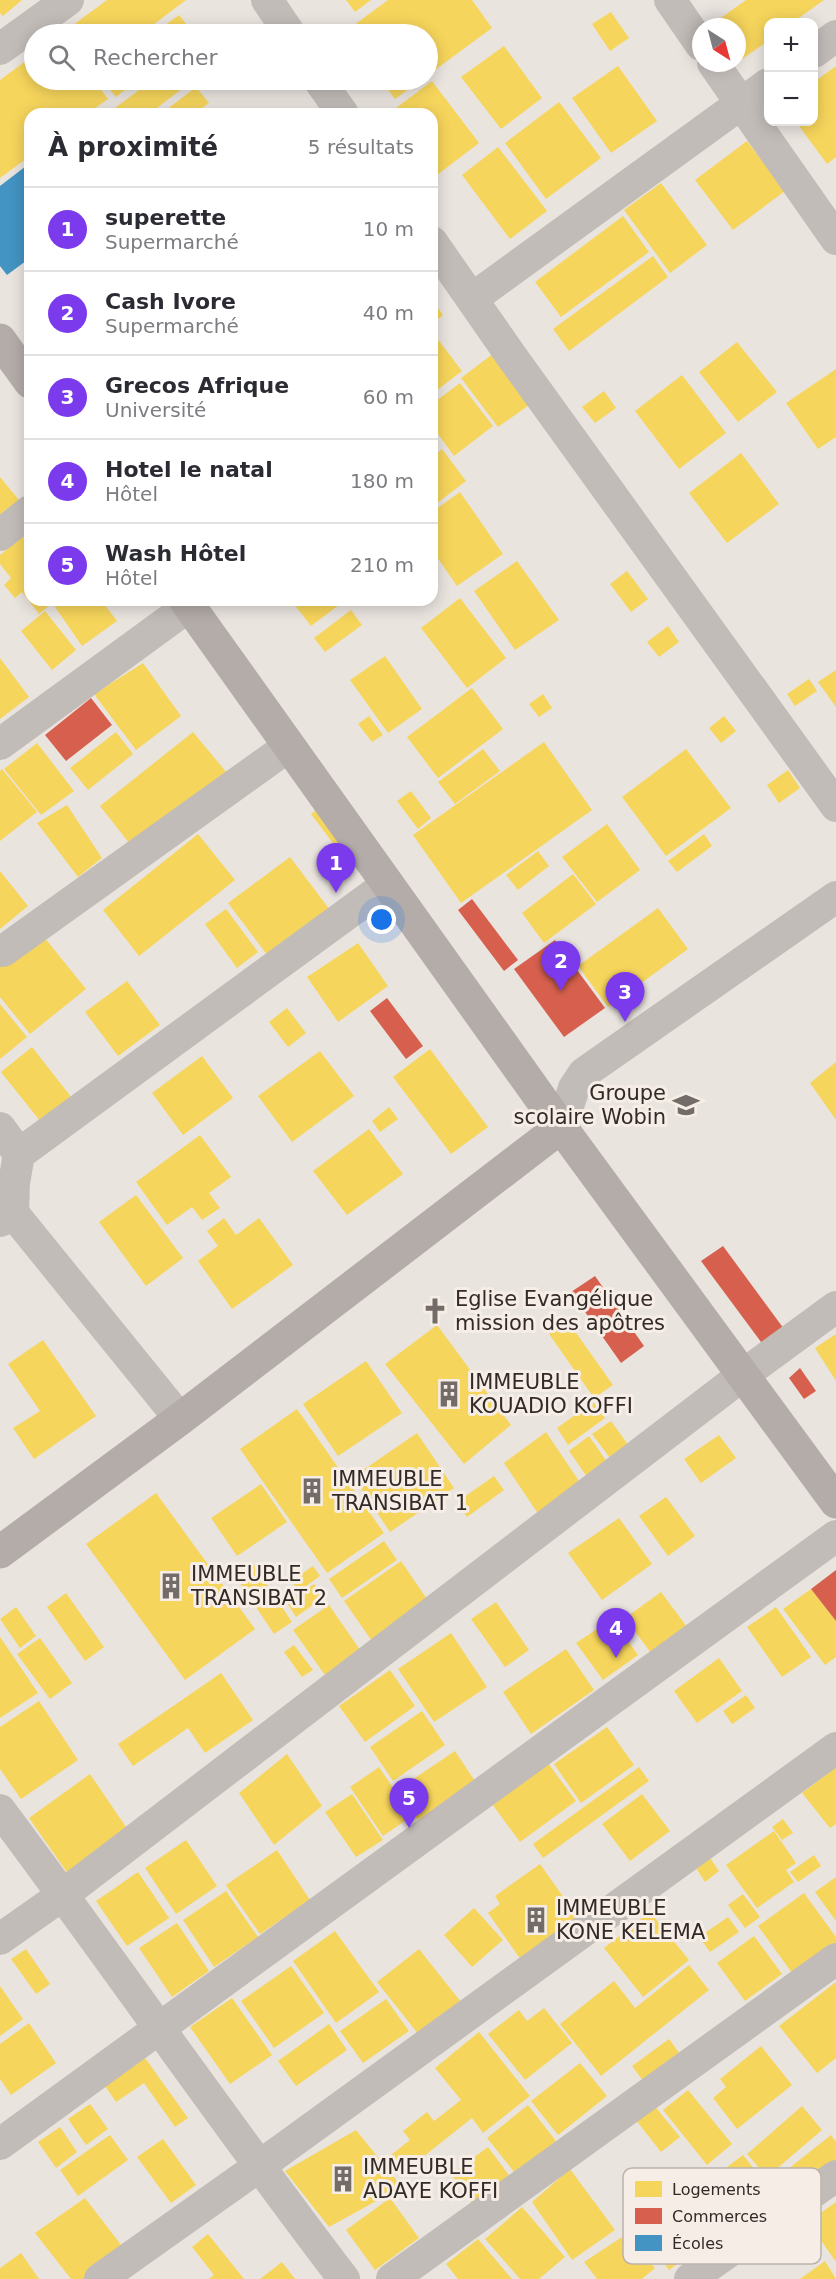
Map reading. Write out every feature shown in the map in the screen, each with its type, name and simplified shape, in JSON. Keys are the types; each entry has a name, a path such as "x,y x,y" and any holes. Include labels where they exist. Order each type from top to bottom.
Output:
{"street":[{"path":"35,24 68,0"},
{"path":"267,0 283,24"},
{"path":"670,0 692,32"},
{"path":"0,49 24,32"},
{"path":"818,49 836,36"},
{"path":"719,72 836,239"},
{"path":"473,298 764,87"},
{"path":"327,90 339,108"},
{"path":"438,250 836,806"},
{"path":"0,339 24,373"},
{"path":"0,535 24,516"},
{"path":"0,744 183,606"},
{"path":"189,606 561,1127 836,1502"},
{"path":"3,951 289,746"},
{"path":"180,1419 6,1217 19,1154 388,884"},
{"path":"0,1552 180,1419 561,1127 574,1088 584,1073 836,897"},
{"path":"0,1128 19,1154"},
{"path":"0,1939 63,1894 743,1375 836,1307"},
{"path":"0,2145 836,1536"},
{"path":"100,2279 836,1748"},
{"path":"0,1810 63,1894 258,2167 344,2279"},
{"path":"392,2279 836,1959"},
{"path":"821,2187 836,2176"},
{"path":"690,2279 711,2264"}],"building: Logements":[{"path":"0,0 22,0 3,16 0,13"},
{"path":"107,0 186,0 154,24 74,24"},
{"path":"346,0 371,0 355,12"},
{"path":"388,0 472,0 492,28 438,68 438,24 355,24"},
{"path":"746,0 824,0 799,18 764,18 764,44 746,56 746,18 721,18"},
{"path":"611,12 629,38 610,51 592,24"},
{"path":"179,15 186,24 167,24"},
{"path":"504,46 542,98 501,129 461,77"},
{"path":"24,62 24,90 101,90 108,99 95,108 24,108 24,160 0,178 0,80"},
{"path":"618,66 657,121 611,153 572,98"},
{"path":"836,66 836,157 827,164 799,126 818,126 818,79"},
{"path":"438,89 479,143 438,174 438,108 396,108 420,90"},
{"path":"110,90 125,90 116,97"},
{"path":"139,90 180,90 157,108 116,107"},
{"path":"192,90 198,90 209,103 202,108 169,108"},
{"path":"388,90 407,90 395,99"},
{"path":"559,102 601,158 546,199 505,143"},
{"path":"747,141 785,191 733,230 695,180"},
{"path":"498,147 547,211 510,239 462,175"},
{"path":"661,183 707,245 670,273 624,210"},
{"path":"623,216 649,252 561,317 535,282"},
{"path":"653,256 668,277 569,351 553,329"},
{"path":"438,308 443,315 438,319"},
{"path":"438,340 462,371 438,389"},
{"path":"737,342 777,392 738,422 699,372"},
{"path":"494,353 532,403 498,427 461,378"},
{"path":"836,369 836,437 818,449 786,403"},
{"path":"682,375 726,433 679,469 635,411"},
{"path":"460,383 493,426 454,456 438,434 438,400"},
{"path":"604,391 616,408 595,423 582,407"},
{"path":"442,449 466,481 438,502 438,452"},
{"path":"741,453 779,504 727,543 689,493"},
{"path":"0,477 19,500 0,515"},
{"path":"460,492 503,554 457,586 438,559 438,508"},
{"path":"24,536 24,595 22,592 15,598 4,585 11,578 0,564 0,555"},
{"path":"517,561 559,620 515,650 474,591"},
{"path":"627,571 648,599 631,612 610,584"},
{"path":"460,598 506,658 467,688 421,628"},
{"path":"33,606 49,606 39,614"},
{"path":"106,606 117,621 82,646 55,607"},
{"path":"296,606 338,606 311,626"},
{"path":"351,610 362,625 325,652 314,638"},
{"path":"45,611 76,650 52,670 21,631"},
{"path":"668,626 679,642 659,657 647,642"},
{"path":"385,656 422,709 388,733 350,680"},
{"path":"0,658 29,697 0,719"},
{"path":"143,663 181,716 136,750 94,694"},
{"path":"836,670 836,707 818,682"},
{"path":"809,679 817,691 795,706 787,694"},
{"path":"472,688 503,729 438,778 407,737"},
{"path":"543,694 552,708 539,717 529,704"},
{"path":"369,716 383,735 372,742 358,724"},
{"path":"724,716 736,731 721,743 709,728"},
{"path":"116,732 133,754 88,790 70,768"},
{"path":"193,732 227,773 133,848 100,806"},
{"path":"544,742 592,810 461,903 413,835"},
{"path":"37,743 74,791 41,815 4,769"},
{"path":"483,749 500,771 455,804 438,782"},
{"path":"686,749 731,808 666,856 622,797"},
{"path":"2,769 37,812 0,841 0,771"},
{"path":"788,770 800,788 779,803 767,785"},
{"path":"411,791 431,818 418,829 397,801"},
{"path":"67,805 102,858 78,877 37,823"},
{"path":"320,807 351,848 342,855 311,814"},
{"path":"607,824 640,870 597,902 562,857"},
{"path":"198,834 235,880 139,956 103,910"},
{"path":"704,834 712,846 677,872 668,861"},
{"path":"538,851 549,866 518,890 506,875"},
{"path":"290,857 330,910 268,956 228,903"},
{"path":"0,871 28,906 0,929"},
{"path":"573,874 596,904 544,943 522,913"},
{"path":"658,908 688,949 608,1007 578,966"},
{"path":"226,909 258,952 237,968 205,924"},
{"path":"40,932 86,989 30,1034 0,997 0,965"},
{"path":"358,943 388,986 338,1022 307,977"},
{"path":"127,981 160,1025 118,1056 85,1012"},
{"path":"0,1004 27,1037 0,1059"},
{"path":"287,1008 306,1033 288,1047 269,1022"},
{"path":"32,1047 75,1102 44,1126 1,1072"},
{"path":"430,1049 488,1127 451,1154 393,1077"},
{"path":"320,1051 354,1096 292,1142 258,1096"},
{"path":"202,1056 233,1098 183,1135 152,1093"},
{"path":"836,1062 836,1120 810,1083"},
{"path":"389,1107 398,1119 380,1132 372,1121"},
{"path":"369,1129 403,1174 347,1215 313,1171"},
{"path":"200,1135 231,1177 209,1193 220,1208 202,1220 192,1207 167,1225 136,1182"},
{"path":"136,1195 183,1258 146,1286 99,1222"},
{"path":"224,1218 236,1235 259,1218 293,1265 232,1309 198,1261 218,1246 207,1231"},
{"path":"567,1320 613,1385 594,1398 549,1334"},
{"name":"IMMEUBLE KOUADIO KOFFI","path":"437,1325 511,1425 464,1464 385,1364"},
{"path":"836,1334 836,1381 815,1348"},
{"path":"43,1340 96,1416 34,1459 13,1428 40,1411 8,1364"},
{"path":"366,1361 402,1413 338,1456 303,1404"},
{"path":"593,1402 605,1418 568,1445 557,1428"},
{"name":"IMMEUBLE TRANSIBAT 1","path":"297,1409 384,1533 327,1573 240,1449"},
{"path":"611,1421 634,1453 616,1466 592,1434"},
{"path":"546,1432 583,1487 541,1518 504,1463"},
{"path":"417,1433 454,1488 390,1532 353,1477"},
{"path":"719,1435 736,1458 701,1483 684,1459"},
{"path":"589,1436 612,1469 592,1484 569,1451"},
{"path":"494,1476 504,1490 467,1517 457,1502"},
{"path":"261,1484 287,1522 237,1556 211,1518"},
{"name":"IMMEUBLE TRANSIBAT 2","path":"156,1493 255,1629 185,1680 86,1544"},
{"path":"666,1497 695,1536 668,1556 639,1516"},
{"path":"619,1518 652,1564 602,1600 568,1553"},
{"path":"384,1541 397,1560 342,1598 329,1579"},
{"path":"401,1561 429,1602 372,1641 344,1601"},
{"path":"252,1562 292,1622 274,1634 234,1574"},
{"path":"313,1566 320,1576 299,1591 291,1581"},
{"path":"314,1584 324,1597 296,1617 287,1603"},
{"path":"811,1589 836,1621 836,1657 825,1665 783,1609"},
{"path":"661,1592 687,1627 651,1653 625,1618"},
{"path":"66,1593 104,1647 85,1661 47,1607"},
{"path":"496,1602 529,1650 505,1667 471,1619"},
{"path":"329,1605 367,1660 332,1685 293,1630"},
{"path":"16,1607 36,1636 20,1648 0,1619"},
{"path":"776,1607 811,1657 782,1677 747,1627"},
{"path":"612,1619 638,1655 603,1680 576,1643"},
{"path":"451,1633 487,1687 434,1722 398,1669"},
{"path":"0,1637 38,1693 0,1718"},
{"path":"40,1638 72,1683 50,1699 17,1654"},
{"path":"294,1645 313,1670 302,1677 284,1652"},
{"path":"566,1649 594,1690 531,1734 503,1692"},
{"path":"719,1658 742,1691 697,1723 674,1691"},
{"path":"390,1670 415,1706 365,1742 339,1706"},
{"path":"221,1673 253,1720 205,1753 188,1728 133,1766 118,1744"},
{"path":"746,1695 755,1708 732,1724 723,1711"},
{"path":"39,1701 78,1760 21,1799 0,1769 0,1727"},
{"path":"422,1711 445,1745 393,1781 370,1747"},
{"path":"607,1727 634,1765 581,1803 554,1764"},
{"path":"455,1751 477,1784 419,1822 397,1790"},
{"path":"287,1754 322,1806 274,1845 239,1793"},
{"path":"548,1763 576,1801 520,1842 492,1804"},
{"path":"379,1767 412,1816 383,1836 350,1787"},
{"path":"639,1767 649,1781 543,1858 533,1844"},
{"path":"836,1767 836,1824 830,1828 802,1793"},
{"path":"90,1774 128,1830 71,1878 29,1818"},
{"path":"352,1794 383,1840 356,1857 325,1812"},
{"path":"642,1794 670,1831 630,1861 602,1824"},
{"path":"783,1819 793,1833 782,1840 772,1827"},
{"path":"774,1831 796,1863 786,1870 794,1882 757,1908 726,1865"},
{"path":"186,1840 217,1886 176,1914 145,1868"},
{"path":"277,1850 310,1900 260,1934 226,1885"},
{"path":"814,1855 821,1866 798,1882 790,1872"},
{"path":"710,1858 719,1871 705,1882 696,1868"},
{"name":"IMMEUBLE KONE KELEMA","path":"540,1864 584,1926 526,1967 488,1913 500,1904 495,1896"},
{"path":"138,1872 169,1918 127,1946 96,1901"},
{"path":"836,1877 836,1921 815,1892"},
{"path":"226,1891 258,1937 214,1967 183,1920"},
{"path":"804,1893 836,1937 836,1947 795,1977 758,1926"},
{"path":"743,1894 760,1917 745,1928 728,1905"},
{"path":"474,1908 503,1940 472,1967 444,1935"},
{"path":"650,1912 689,1960 643,1997 604,1948"},
{"path":"728,1917 739,1932 710,1952 699,1937"},
{"path":"177,1923 209,1971 172,1997 139,1948"},
{"path":"335,1931 379,1992 336,2023 293,1961"},
{"path":"754,1936 782,1974 745,2001 717,1963"},
{"path":"26,1949 50,1984 36,1994 11,1959"},
{"path":"419,1949 461,2002 419,2035 377,1982"},
{"path":"689,1965 709,1990 601,2076 560,2024 614,1981 635,2008"},
{"path":"291,1966 324,2013 274,2048 241,2001"},
{"path":"836,1982 836,2058 817,2073 779,2026"},
{"path":"0,1986 23,2019 0,2036"},
{"path":"232,1998 272,2055 230,2084 190,2027"},
{"path":"386,1999 409,2031 363,2063 340,2031"},
{"path":"544,2008 572,2043 525,2080 488,2034 519,2010 527,2021"},
{"path":"29,2023 56,2063 11,2095 0,2079 0,2044"},
{"path":"329,2024 347,2050 296,2086 278,2061"},
{"path":"479,2032 530,2096 483,2133 472,2118 404,2172 391,2155 410,2140 403,2131 427,2112 434,2121 461,2100 435,2068"},
{"path":"669,2039 686,2062 649,2089 632,2066"},
{"path":"761,2046 792,2085 737,2129 713,2098 726,2087 720,2079"},
{"path":"143,2055 188,2118 175,2127 144,2083 116,2102 103,2083"},
{"path":"580,2063 607,2096 558,2135 531,2101"},
{"path":"688,2090 732,2144 707,2165 663,2110"},
{"path":"90,2104 108,2129 86,2145 68,2119"},
{"path":"653,2104 680,2137 661,2152 635,2119"},
{"path":"528,2105 556,2141 515,2173 487,2138"},
{"path":"802,2106 822,2130 778,2168 759,2168 747,2154"},
{"path":"60,2127 77,2152 56,2168 38,2142"},
{"name":"IMMEUBLE ADAYE KOFFI","path":"356,2130 402,2187 329,2227 285,2171"},
{"path":"110,2135 128,2160 78,2196 60,2170"},
{"path":"831,2135 836,2142 836,2173 821,2180 821,2168 789,2168"},
{"path":"163,2139 196,2185 171,2203 137,2157"},
{"path":"488,2147 514,2182 476,2209 451,2174"},
{"path":"743,2155 753,2168 728,2168"},
{"path":"570,2169 615,2230 572,2260 532,2202"},
{"path":"85,2198 125,2250 84,2279 71,2279 35,2233"},
{"path":"390,2198 419,2238 375,2270 346,2230"},
{"path":"836,2202 836,2262 821,2241 821,2213"},
{"path":"522,2207 565,2257 539,2279 520,2279 485,2239"},
{"path":"208,2234 244,2279 209,2279 214,2275 192,2247"},
{"path":"623,2236 623,2264 651,2264 655,2268 642,2279 597,2279 584,2262"},
{"path":"478,2239 512,2279 458,2279 446,2264"},
{"path":"21,2253 39,2279 0,2279 0,2268"},
{"path":"825,2261 836,2279 800,2279 821,2264"},
{"path":"282,2262 295,2279 260,2279"},
{"path":"665,2264 677,2264 669,2270"}],"building: Commerces":[{"path":"91,698 112,725 66,761 45,735"},
{"path":"472,899 518,960 504,971 458,910"},
{"path":"555,940 605,1008 564,1037 514,969"},
{"path":"387,998 423,1046 406,1059 370,1011"},
{"path":"723,1246 784,1329 764,1346 701,1261"},
{"path":"595,1276 644,1346 621,1363 571,1292"},
{"path":"800,1368 816,1391 804,1399 789,1378"},
{"path":"836,1570 836,1621 811,1589"}],"building: Écoles":[{"path":"24,168 24,262 7,275 0,266 0,186"}],"place":[{"name":"superette","path":"336,893"},
{"name":"Cash Ivore","path":"561,991"},
{"name":"Grecos Afrique","path":"625,1022"},
{"name":"Groupe scolaire Wobin","path":"686,1105"},
{"name":"Eglise Evangélique mission des apôtres","path":"435,1311"},
{"name":"IMMEUBLE KOUADIO KOFFI","path":"449,1394"},
{"name":"IMMEUBLE TRANSIBAT 1","path":"312,1491"},
{"name":"IMMEUBLE TRANSIBAT 2","path":"171,1586"},
{"name":"Hotel le natal","path":"616,1658"},
{"name":"Wash Hôtel","path":"409,1828"},
{"name":"IMMEUBLE KONE KELEMA","path":"536,1920"},
{"name":"IMMEUBLE ADAYE KOFFI","path":"343,2179"}]}
